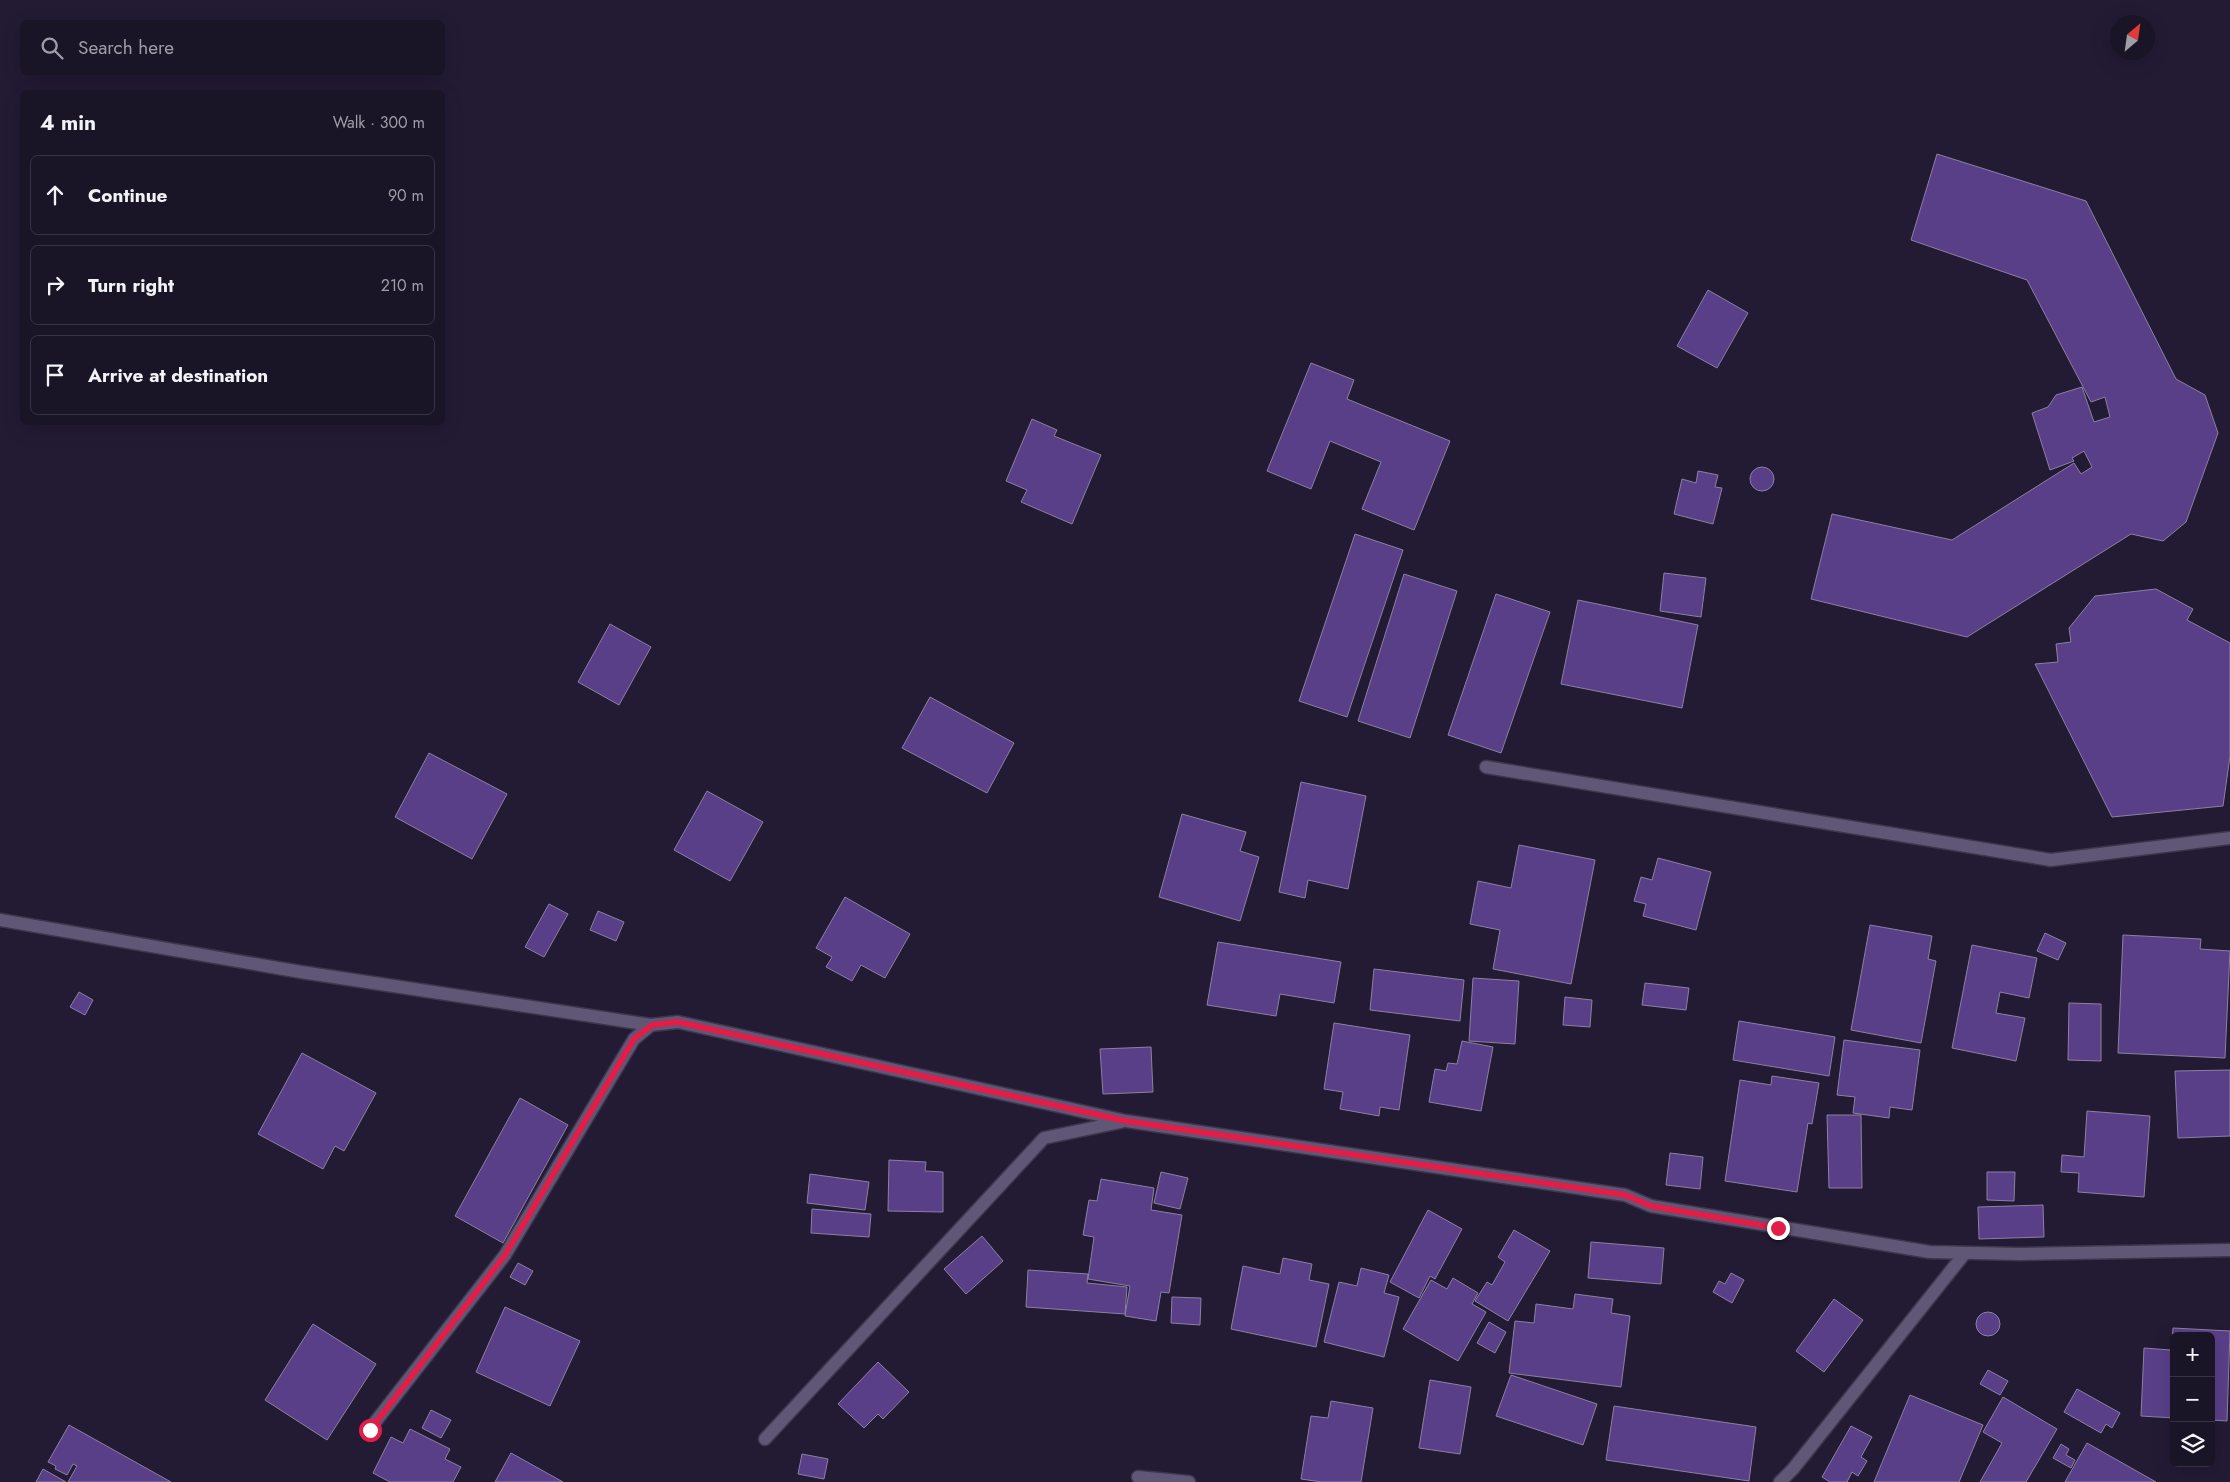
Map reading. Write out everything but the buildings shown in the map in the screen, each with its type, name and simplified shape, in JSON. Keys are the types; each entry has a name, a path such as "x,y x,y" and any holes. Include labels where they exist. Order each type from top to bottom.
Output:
{"street":[{"path":"1486,767 2050,860 2230,838"},
{"path":"0,920 301,972 652,1025 678,1022 1126,1121 1625,1195 1651,1206 1930,1252 2020,1254 2230,1250"},
{"path":"370,1430 505,1255 634,1039 652,1025"},
{"path":"765,1438 1044,1138 1126,1121"},
{"path":"1780,1482 1793,1469 1965,1253"},
{"path":"1138,1477 1189,1482"}],"route":[{"path":"370,1430 505,1255 634,1039 652,1025 678,1022 1126,1121 1625,1195 1651,1206 1778,1228"}]}
